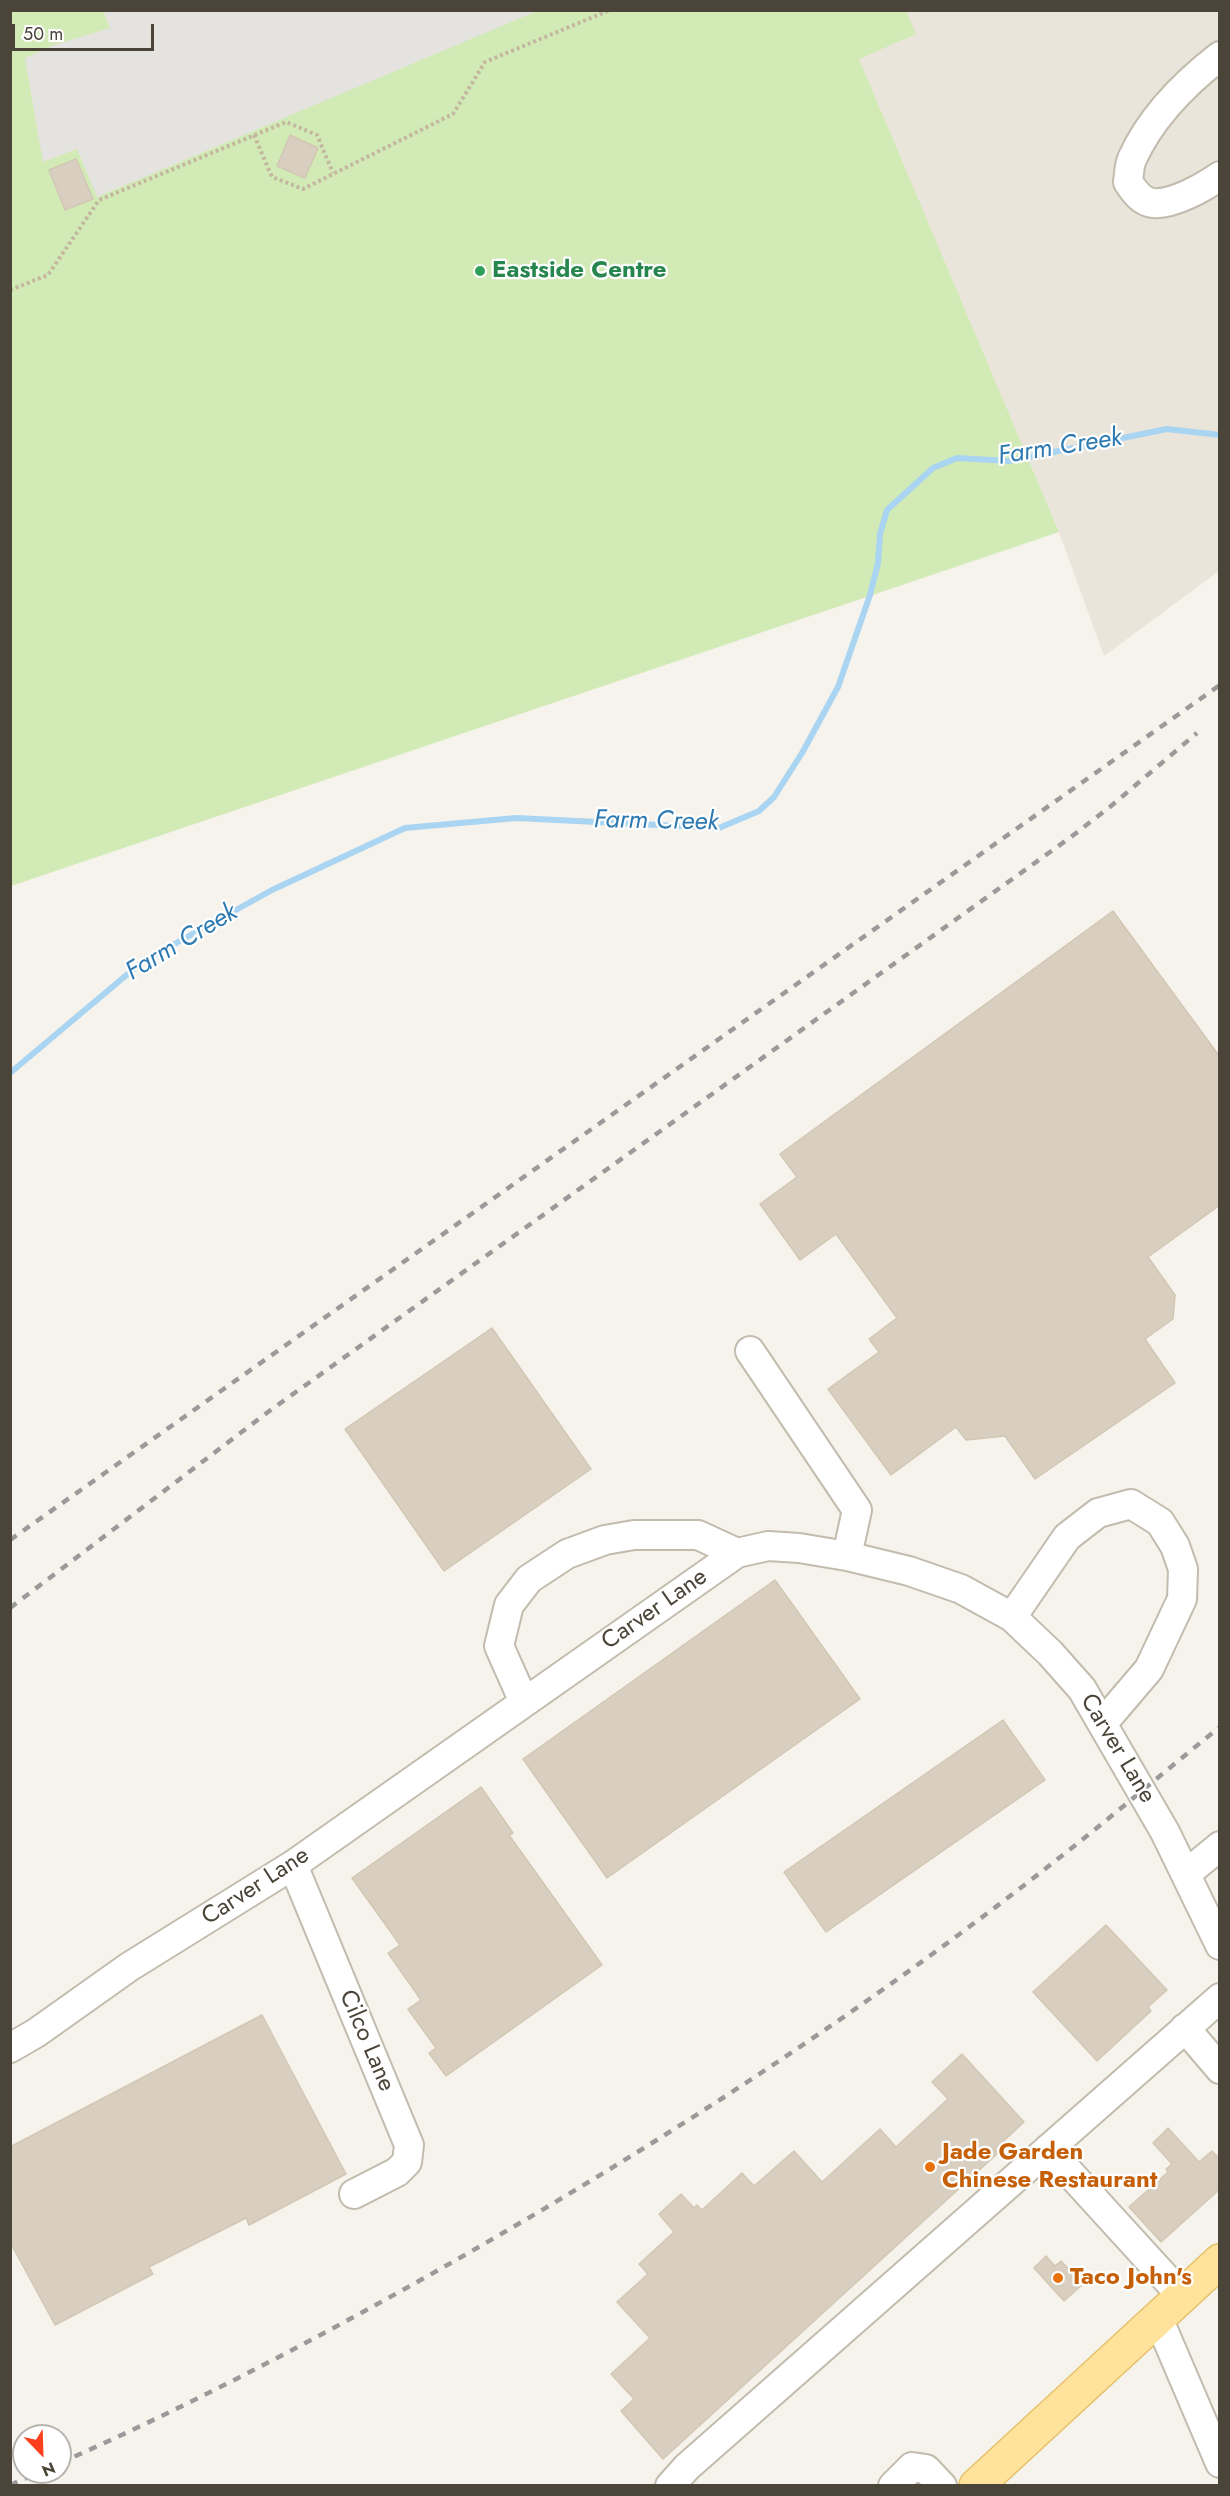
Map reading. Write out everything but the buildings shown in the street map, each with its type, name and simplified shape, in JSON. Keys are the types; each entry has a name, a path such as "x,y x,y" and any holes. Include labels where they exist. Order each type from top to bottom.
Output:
{"main road":[{"path":"976,2486 1220,2261"}],"street":[{"path":"1220,56 1205,67 1158,116 1131,161 1128,182 1138,197 1153,203 1200,190 1220,176"},
{"path":"750,1351 857,1510 847,1556"},
{"path":"1012,1617 1067,1537 1098,1513 1131,1504 1160,1522 1175,1546 1183,1569 1182,1599 1149,1670 1103,1724"},
{"path":"524,1702 500,1646 509,1605 529,1579 567,1554 605,1540 634,1535 698,1535 736,1553"},
{"name":"Carver Lane","path":"10,2048 36,2033 129,1967 293,1865 736,1553 768,1546 799,1548 847,1556 909,1571 961,1589 1012,1617 1050,1653 1082,1689 1165,1832 1220,1945"},
{"path":"1186,1874 1220,1846"},
{"name":"Cilco Lane","path":"293,1865 409,2145 407,2162 397,2172 354,2194"},
{"path":"670,2486 687,2467 1220,1998"},
{"path":"1185,2028 1220,2070"},
{"path":"1048,2149 1182,2296"},
{"path":"1158,2318 1220,2463"},
{"path":"893,2486 912,2467 926,2469 942,2486"}],"path":[{"path":"254,135 272,177 303,189 453,114 485,62 610,10"},
{"path":"10,290 48,275 99,200 286,122 317,135 333,173"}],"shaded area":[{"path":"111,11 537,11 97,197 77,149 43,162 25,58 54,45 110,28 104,13"},
{"path":"838,11 1219,11 1219,571 1104,656 1059,532"}],"green space":[{"name":"Eastside Centre","path":"10,11 906,11 916,34 859,59 1059,532 11,886"}],"waterway":[{"name":"Farm Creek","path":"10,1073 142,962 272,890 405,828 516,818 719,828 759,811 774,797 802,753 838,687 870,595 878,563 880,534 887,510 933,468 957,458 1009,461 1167,429 1220,435"}],"railway":[{"path":"10,1540 1220,685"},
{"path":"10,1608 268,1412 1071,837 1197,733"},
{"path":"72,2458 206,2394 348,2320 522,2222 681,2125 835,2023 986,1915 1220,1727"}],"place":[{"name":"Eastside Centre","path":"480,271"},
{"name":"Jade Garden Chinese Restaurant","path":"930,2167"},
{"name":"Taco John's","path":"1058,2278"}]}
